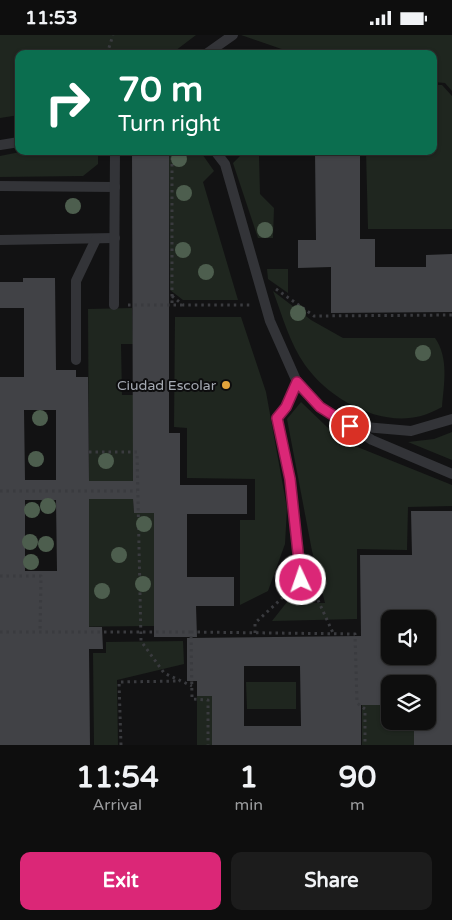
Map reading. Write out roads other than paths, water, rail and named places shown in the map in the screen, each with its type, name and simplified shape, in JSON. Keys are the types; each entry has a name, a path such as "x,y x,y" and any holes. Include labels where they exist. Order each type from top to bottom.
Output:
{"lane":[{"path":"212,50 233,35"},
{"path":"0,145 15,143"},
{"path":"114,305 115,155"},
{"path":"218,155 225,164 265,305 297,382 320,407 372,440 452,474"},
{"path":"0,186 115,187"},
{"path":"76,360 76,281 96,239"},
{"path":"0,240 115,239"},
{"path":"297,382 286,407 277,418 290,479 301,580"},
{"path":"350,426 411,431 452,419"}],"place":[{"name":"Ciudad Escolar","path":"226,385"}]}
